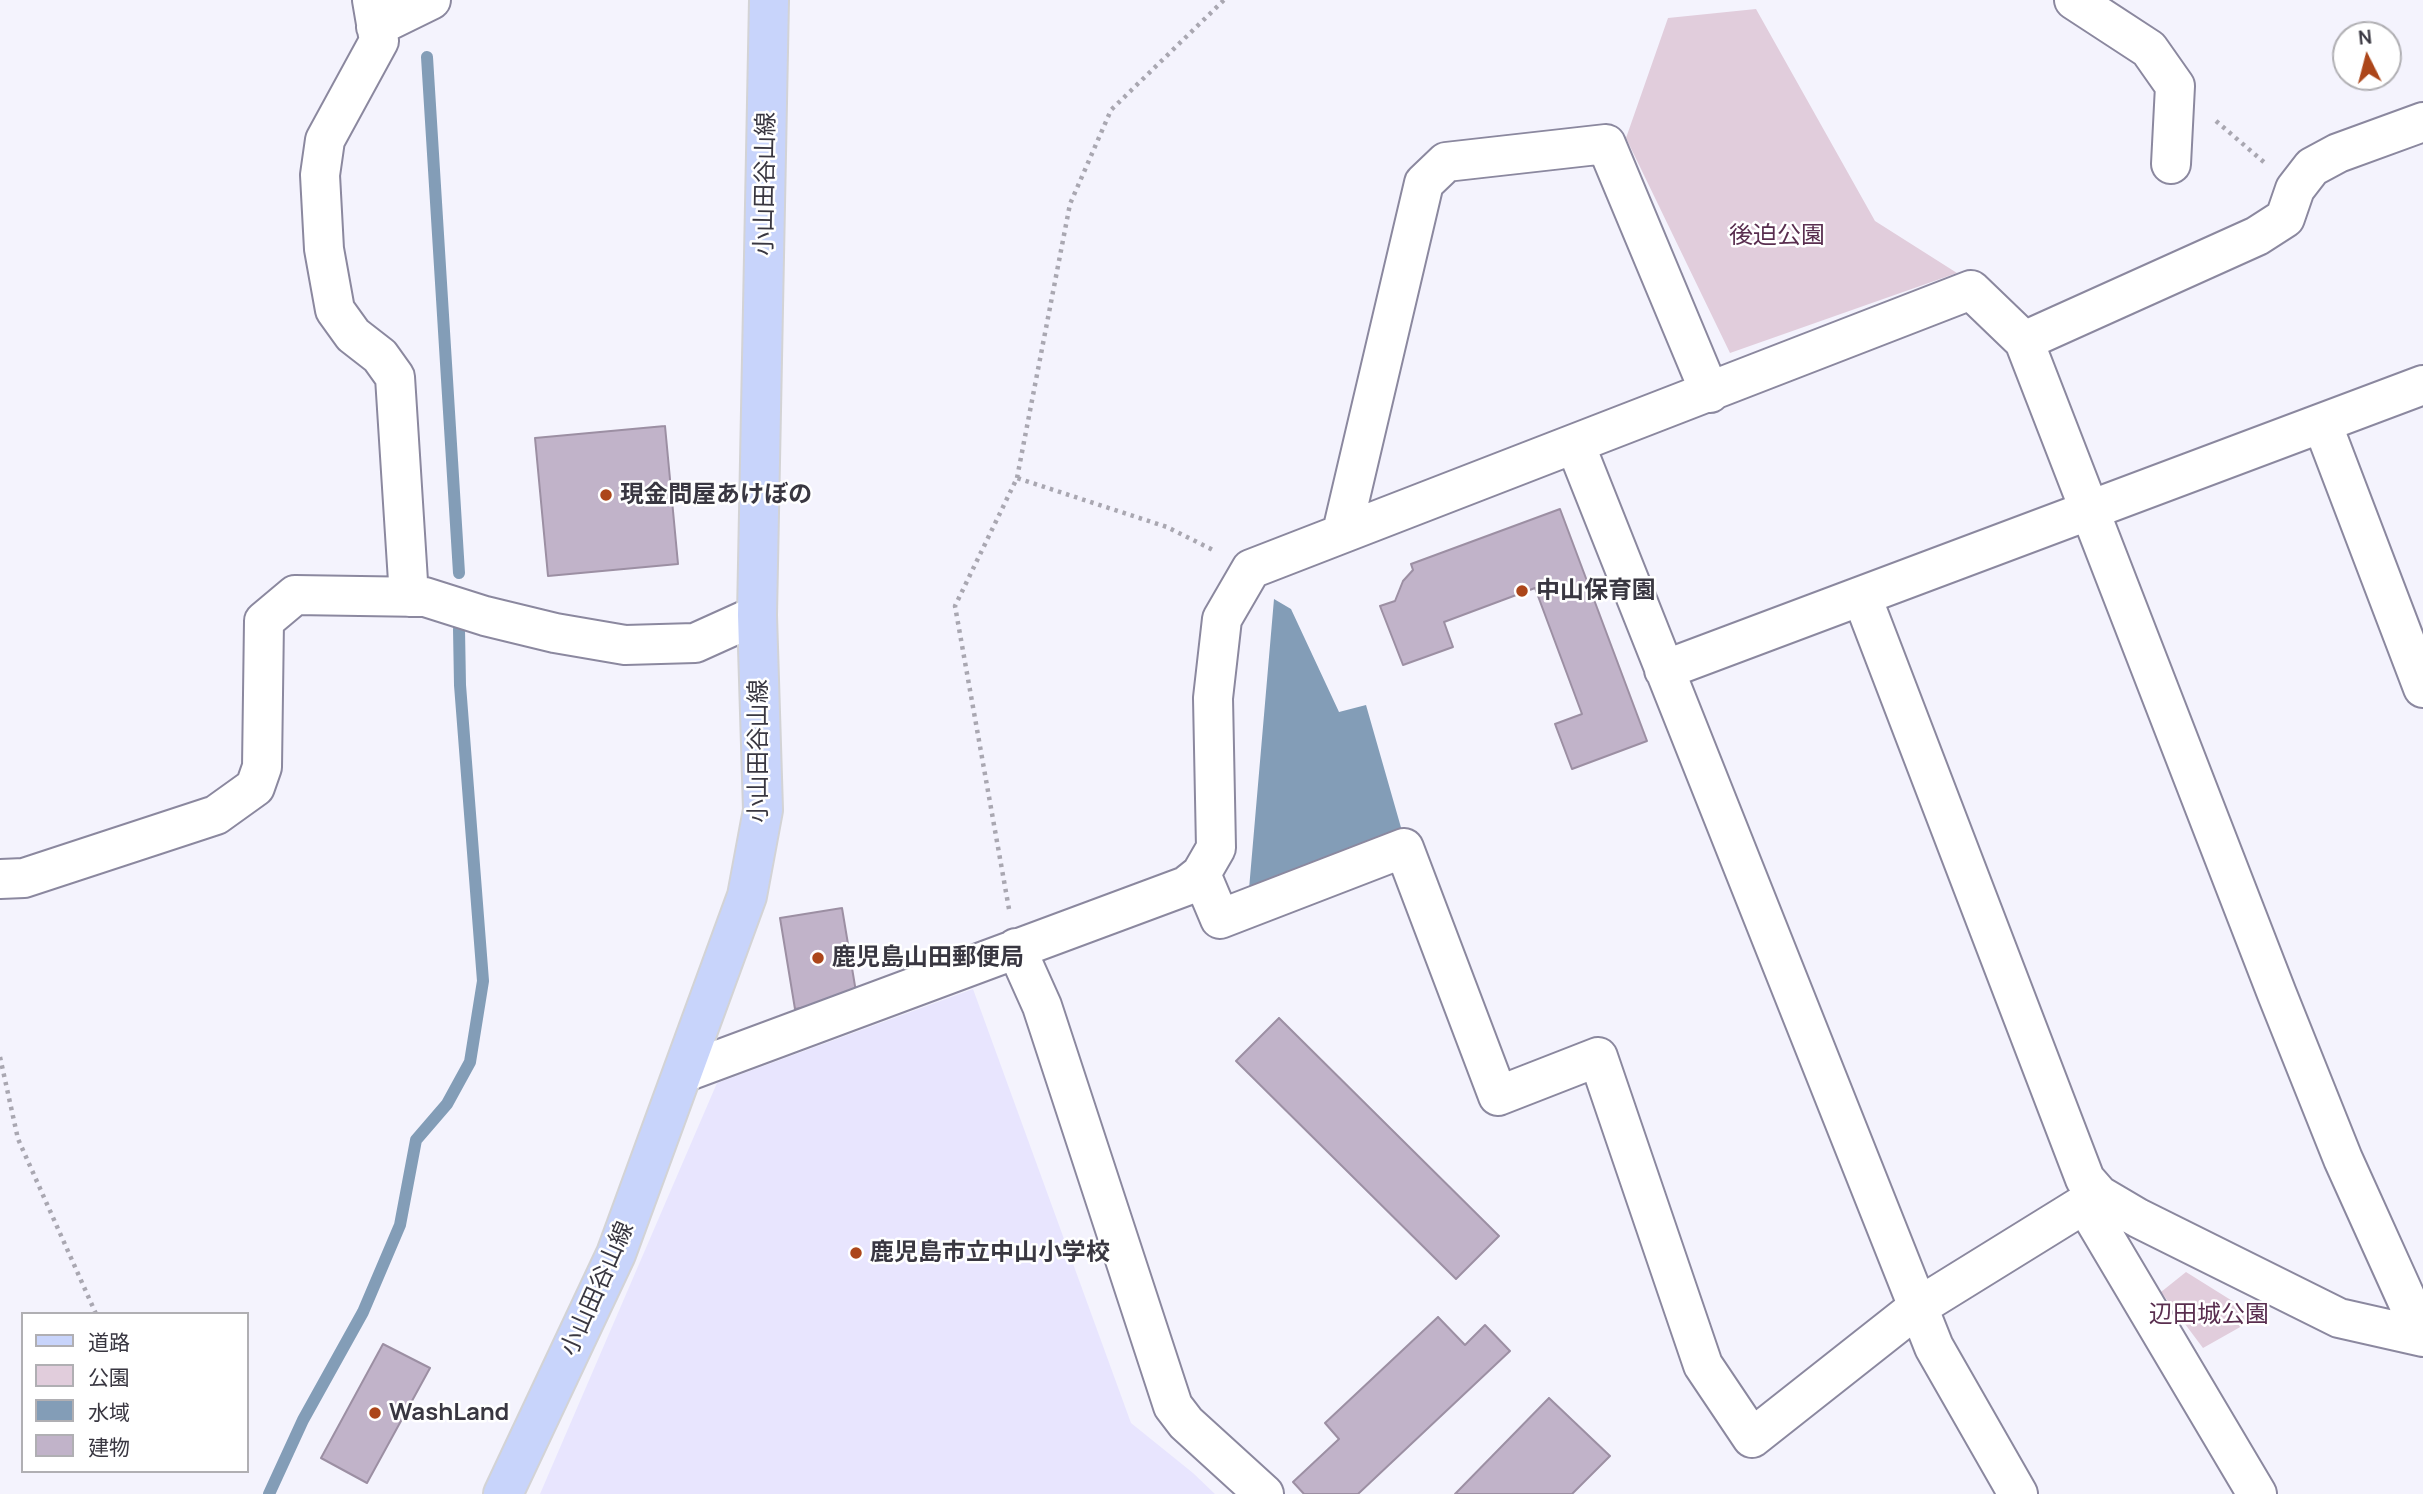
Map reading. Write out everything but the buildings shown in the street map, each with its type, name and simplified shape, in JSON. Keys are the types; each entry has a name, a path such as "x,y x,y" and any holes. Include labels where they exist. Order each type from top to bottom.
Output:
{"main road":[{"name":"小山田谷山線","path":"503,1494 616,1254 747,895 764,810 757,615 769,0"}],"street":[{"path":"409,597 395,377 380,356 353,335 335,310 324,249 320,175 325,140 379,40 374,13 431,0"},
{"path":"2074,0 2149,49 2175,86 2171,164"},
{"path":"2024,341 2257,236 2285,218 2295,189 2312,167 2338,153 2423,122"},
{"path":"1342,532 1424,183 1446,162 1606,144 1710,393"},
{"path":"683,1073 1186,886 1201,874 1216,848 1213,698 1222,619 1251,569 1971,290 2024,341 2292,1032 2343,1159 2423,1337"},
{"path":"1664,670 2423,385"},
{"path":"2322,423 2423,688"},
{"path":"1575,444 1934,1347 2018,1494"},
{"path":"0,879 24,878 216,815 255,787 262,767 264,621 295,595 425,597 485,617 625,645 695,643 757,615"},
{"path":"1862,597 2092,1199 2257,1494"},
{"path":"1201,874 1220,919 1404,848 1498,1096 1598,1058 1703,1365 1752,1438 1918,1307 2092,1199"},
{"path":"1016,948 1042,1006 1173,1406 1186,1423 1264,1494"},
{"path":"2092,1199 2138,1218 2339,1318 2423,1337"}],"path":[{"path":"1016,948 955,606 1017,478 1070,204 1111,110 1224,0"},
{"path":"2175,86 2295,189"},
{"path":"1017,478 1167,527 1251,569"},
{"path":"0,1057 18,1139 95,1312"}],"shaded area":[{"name":"鹿児島市立中山小学校","path":"973,989 1131,1423 1215,1494 540,1494 717,1083"}],"green space":[{"name":"後迫公園","path":"1756,9 1875,221 1957,273 1730,353 1626,138 1668,18"},
{"name":"辺田城公園","path":"2186,1272 2258,1317 2203,1348 2161,1292"}],"water":[{"path":"1274,599 1291,609 1339,712 1366,705 1402,831 1249,889"}],"waterway":[{"path":"427,57 459,573"},
{"path":"269,1494 303,1420 363,1312 400,1225 416,1140 447,1104 470,1062 483,981 460,685 459,629"}],"place":[{"name":"現金問屋あけぼの","path":"606,495"},
{"name":"中山保育園","path":"1522,591"},
{"name":"鹿児島山田郵便局","path":"818,958"},
{"name":"鹿児島市立中山小学校","path":"856,1253"},
{"name":"WashLand","path":"375,1413"}]}
